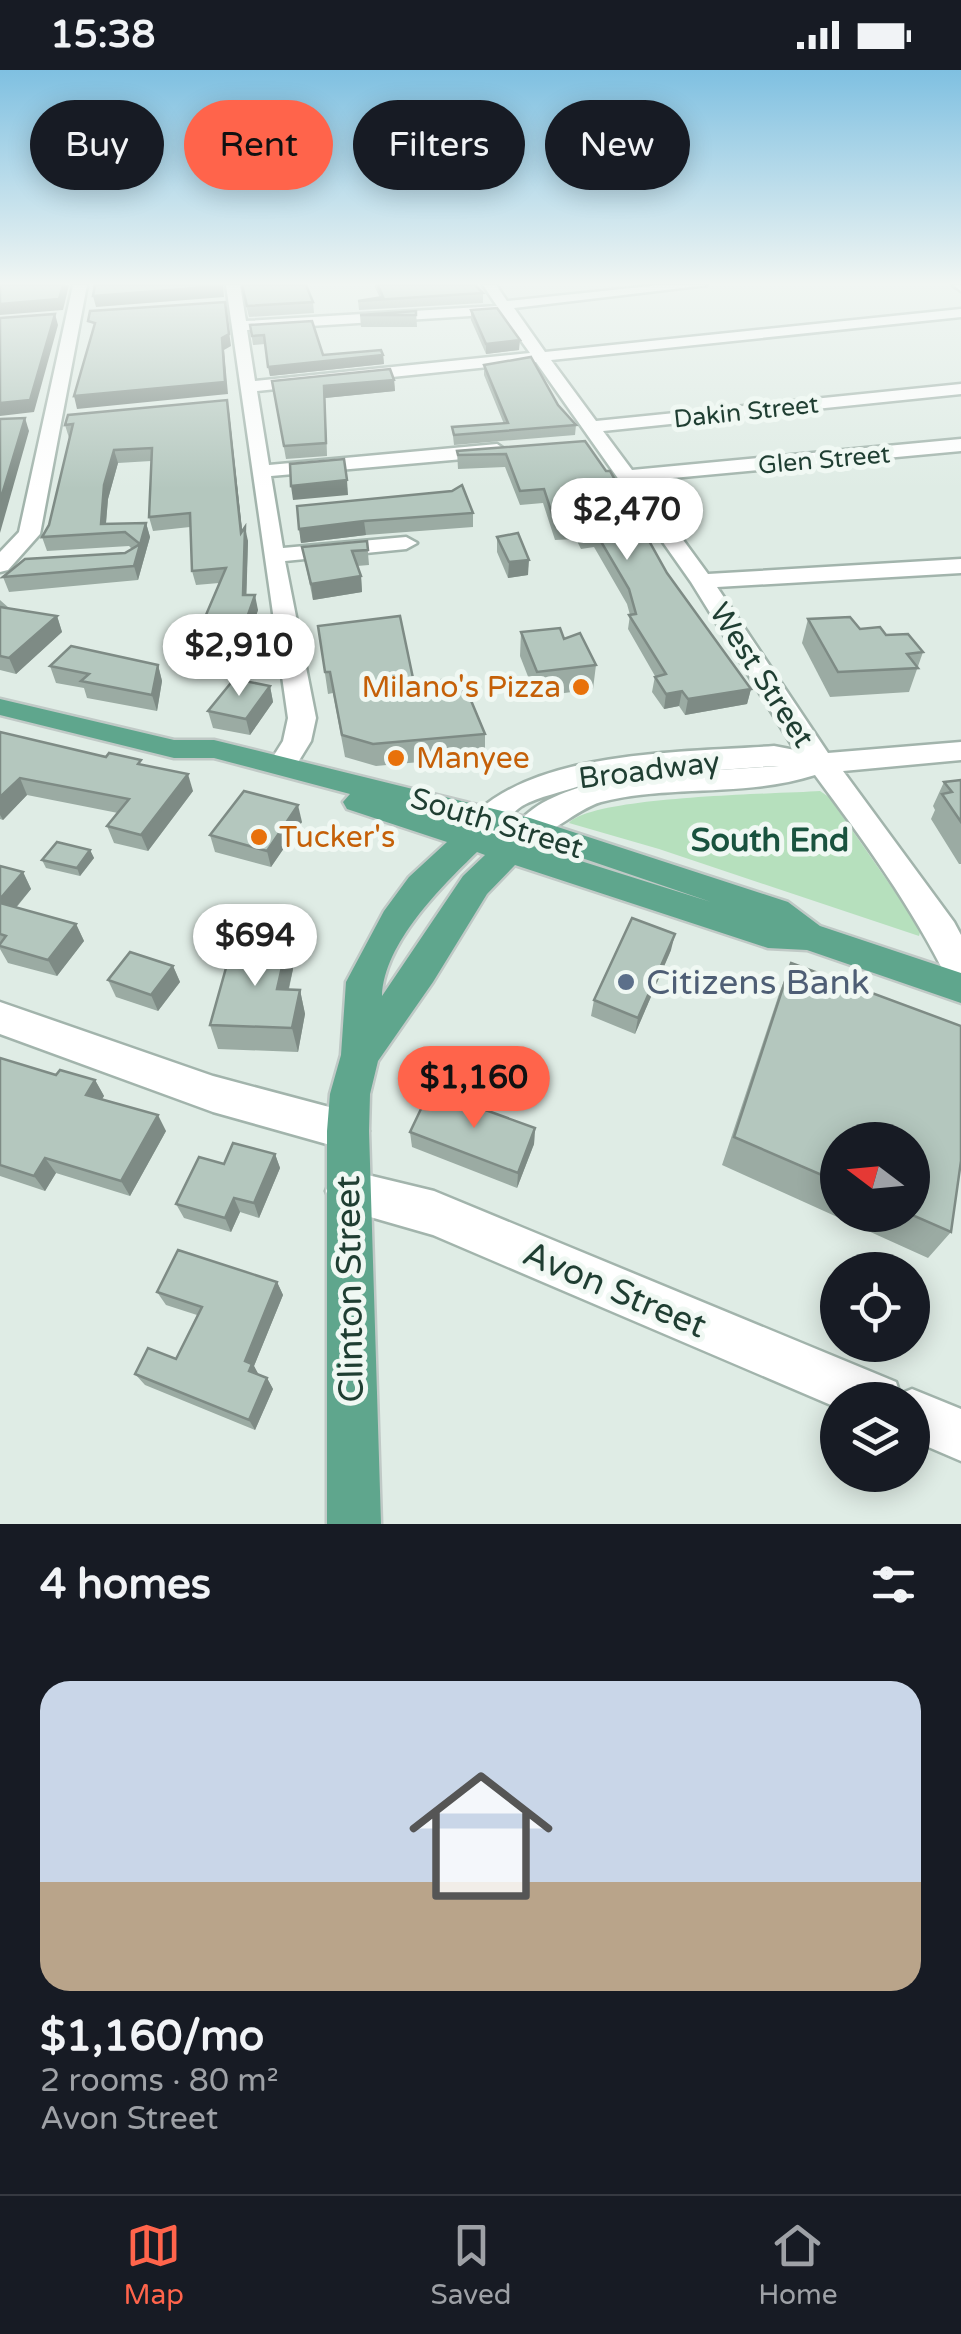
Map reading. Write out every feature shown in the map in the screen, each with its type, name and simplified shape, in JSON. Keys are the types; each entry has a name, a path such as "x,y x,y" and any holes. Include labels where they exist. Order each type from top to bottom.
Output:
{"main road":[{"name":"South Street","path":"0,707 174,749 214,749 282,765 480,829"},
{"name":"South Street","path":"174,749 203,766 520,840 768,934 808,936 961,988"},
{"name":"Clinton Street","path":"354,1524 348,1131 350,1094 360,1056 364,982 396,921 422,886 480,829"},
{"name":"Clinton Street","path":"360,1056 475,885 520,840"}],"street":[{"path":"0,565 28,534 67,353"},
{"path":"242,353 245,397 261,471 278,512 273,555 302,718 296,741 282,765"},
{"name":"West Street","path":"540,353 702,581 772,695 875,833 942,932 961,970"},
{"path":"245,397 573,353"},
{"name":"Dakin Street","path":"569,445 597,435 961,389"},
{"name":"Glen Street","path":"627,476 961,444"},
{"path":"261,471 512,449"},
{"path":"273,555 406,543"},
{"path":"0,565 36,562"},
{"path":"702,581 961,566"},
{"name":"Broadway","path":"480,829 511,799 578,776 636,766 774,756 820,763 961,751"},
{"name":"Broadway","path":"520,840 546,814 586,796 634,788 789,776 820,763"},
{"path":"0,1018 213,1094 348,1131"},
{"name":"Avon Street","path":"347,1191 434,1213 835,1382"},
{"path":"930,1422 961,1435"}],"green space":[{"path":"820,791 829,797 921,929 919,936 569,823 585,814 647,802"}],"building":[{"path":"0,353 44,353 30,400 0,403"},
{"path":"86,353 223,353 225,382 74,396"},
{"path":"266,353 383,355 268,367"},
{"path":"531,357 558,405 576,425 454,435 452,427 508,423 484,365"},
{"path":"390,369 394,380 324,386 326,443 284,446 272,381"},
{"path":"227,400 241,533 245,527 243,595 255,595 237,646 191,650 226,568 192,571 190,513 149,517 152,448 114,450 104,485 101,524 146,523 134,566 3,577 25,559 125,553 140,544 125,532 42,537 49,525 73,424 65,425 68,415"},
{"path":"25,418 0,501 0,419"},
{"path":"585,441 606,471 610,471 667,573 751,689 688,699 682,691 666,694 655,677 666,674 629,615 636,614 629,589 596,533 582,534 577,525 556,526 544,489 520,491 506,454 458,455 457,451"},
{"path":"344,459 347,480 291,486 290,464"},
{"path":"462,485 473,513 299,529 297,506 452,491"},
{"path":"518,533 529,560 509,562 497,537"},
{"path":"367,541 368,550 352,551 361,576 311,584 302,547"},
{"path":"0,607 57,616 9,658 0,656"},
{"path":"400,616 414,683 451,679 454,693 467,691 485,734 373,744 342,735 330,672 325,672 318,626"},
{"path":"850,617 860,629 880,627 886,635 908,634 923,652 907,654 918,668 838,672 808,619"},
{"path":"560,628 564,639 580,633 596,665 537,672 521,632"},
{"path":"71,646 158,665 152,695 81,681 89,674 50,666"},
{"path":"234,679 270,686 246,719 208,711"},
{"path":"0,732 106,757 109,753 141,760 138,764 188,774 141,835 107,826 129,799 20,778 0,797"},
{"path":"961,780 961,822 942,794 952,792 944,782"},
{"path":"244,791 298,805 267,851 210,835"},
{"path":"57,842 90,850 77,868 42,860"},
{"path":"0,866 23,872 0,899"},
{"path":"0,903 76,924 48,960 0,946 6,936 0,934"},
{"path":"632,918 675,934 638,1018 594,1000"},
{"path":"233,943 287,945 277,989 300,990 292,1028 210,1025"},
{"path":"130,952 173,966 151,995 108,980"},
{"path":"791,963 961,1026 961,1161 951,1232 930,1223 930,1122 820,1122 820,1174 734,1137"},
{"path":"0,1058 56,1075 60,1070 95,1080 86,1095 158,1115 121,1181 45,1158 34,1176 0,1165"},
{"path":"430,1090 535,1128 518,1173 410,1132"},
{"path":"233,1143 275,1154 254,1203 234,1198 225,1218 176,1204 199,1157 224,1164"},
{"path":"178,1250 277,1282 245,1361 252,1364 249,1371 267,1378 249,1420 135,1374 148,1348 176,1359 202,1307 157,1292"}],"place":[{"name":"Milano's Pizza","path":"581,687"},
{"name":"Manyee","path":"396,758"},
{"name":"Tucker's","path":"259,837"},
{"name":"Citizens Bank","path":"626,982"}],"district":[{"name":"South End","path":"770,840"}]}
